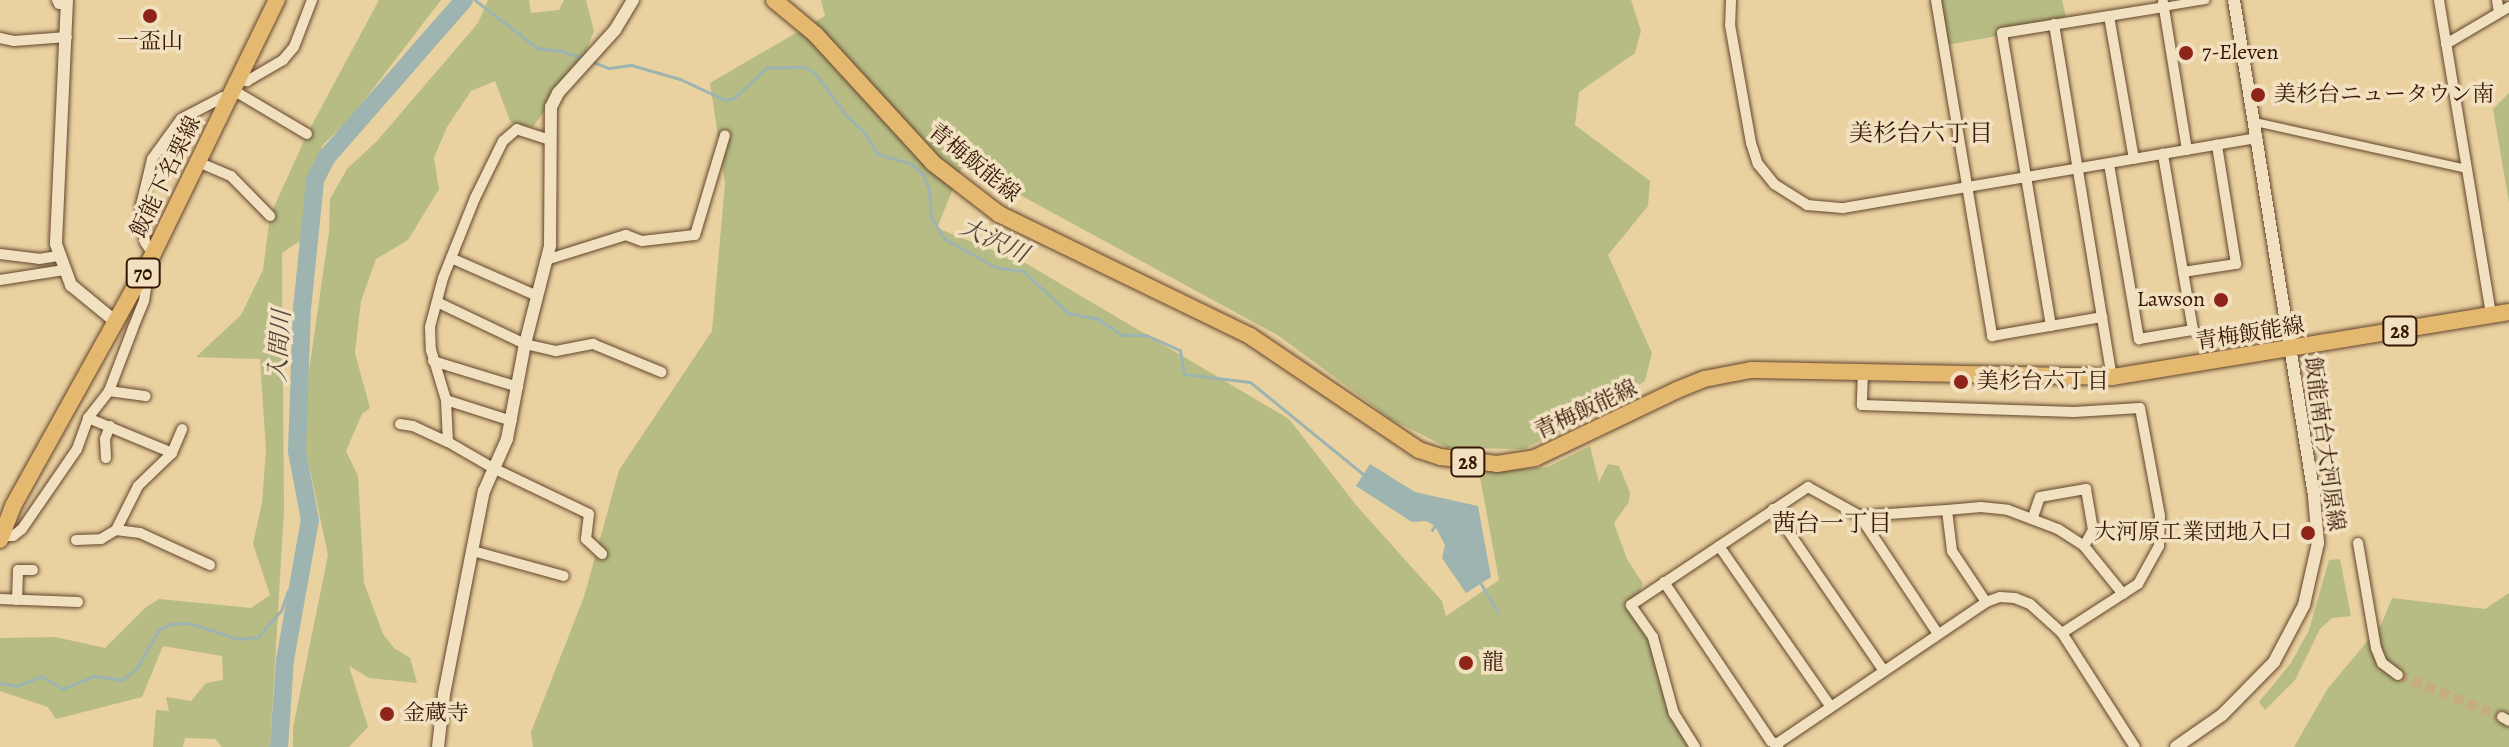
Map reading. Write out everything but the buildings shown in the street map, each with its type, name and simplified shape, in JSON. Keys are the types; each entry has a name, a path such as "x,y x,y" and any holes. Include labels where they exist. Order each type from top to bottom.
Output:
{"main road":[{"name":"飯能下名栗線","path":"0,538 13,506 151,258 277,0"},
{"name":"青梅飯能線","path":"774,0 815,34 933,163 999,214 1250,336 1419,450 1480,463 1515,462 1555,450 1704,379 1773,369 2112,377 2509,312"}],"street":[{"path":"0,538 13,536 22,529 77,449 88,418 109,391 144,301 151,258 145,242 141,206 152,159 181,119 283,60 294,47 312,0"},
{"path":"438,747 444,694 484,491 512,421 525,344 546,260 552,212 550,140 554,100 604,43 633,0"},
{"path":"1731,0 1730,25 1751,143 1758,164 1774,184 1807,205 1826,208 1966,188 2257,138"},
{"path":"1936,0 1992,336 2102,317"},
{"path":"2051,326 2002,33 2109,16 2163,3 2205,0"},
{"name":"飯能南台大河原線","path":"2176,747 2222,715 2263,678 2297,623 2310,588 2318,543 2291,350 2234,0"},
{"path":"2439,0 2491,315"},
{"path":"2446,44 2504,10 2497,0"},
{"path":"63,1 67,37 55,230 58,256 82,295 116,322"},
{"path":"2163,3 2187,150"},
{"path":"2109,16 2134,159"},
{"path":"2054,24 2112,377"},
{"path":"0,38 14,41 67,37"},
{"path":"233,89 307,134"},
{"path":"2255,122 2467,169"},
{"path":"448,442 446,400 433,361 430,327 451,258 475,198 510,132 525,130 550,140"},
{"path":"546,260 626,235 642,241 695,235 725,135"},
{"path":"2183,272 2236,264 2217,145"},
{"path":"2109,164 2139,339 2193,330 2163,154"},
{"path":"198,162 231,176 270,216"},
{"path":"0,254 39,259 58,256"},
{"path":"451,258 537,296"},
{"path":"0,280 64,270"},
{"path":"437,302 525,344 556,351 593,344 661,372"},
{"path":"433,361 518,387"},
{"path":"1863,370 1862,405 2085,412 2140,408 2160,533 2147,573 2123,594 2062,633"},
{"path":"109,391 146,396"},
{"path":"446,400 512,421"},
{"path":"88,418 172,453"},
{"path":"400,424 448,442 493,468 589,514 586,539 602,554"},
{"path":"106,458 105,439 110,426"},
{"path":"76,540 101,539 116,530 138,486 172,453 182,429"},
{"path":"1695,747 1674,714 1653,637 1631,605 1808,487 1860,516 1938,634"},
{"path":"2033,517 2040,497 2086,489 2093,530 2084,546"},
{"path":"1860,516 1981,507 2033,517 2084,546 2123,594"},
{"path":"1773,509 1884,671"},
{"path":"1947,510 1952,551 1986,602"},
{"path":"116,530 140,533 210,565"},
{"path":"2358,543 2376,648 2382,663 2398,675"},
{"path":"1719,546 1830,706"},
{"path":"473,551 564,576"},
{"path":"17,600 18,570 33,570"},
{"path":"1664,582 1771,741 1778,745 1830,706 1986,602 2015,598 2030,604 2062,633 2135,747"},
{"path":"0,599 78,602"}],"green space":[{"path":"379,0 441,0 353,115 322,146 303,239 282,253 284,510 270,747 222,747 215,739 185,738 183,747 153,747 156,710 169,711 166,697 191,701 206,683 223,680 222,656 163,646 142,697 56,719 48,707 0,691 0,638 55,637 105,648 145,608 159,599 251,608 270,595 253,544 262,503 266,450 260,359 196,357 241,315 263,270 270,216 307,134"},
{"path":"488,0 529,0 531,13 559,10 564,0 586,0 594,31 586,52 533,127 511,123 495,81 471,91 447,127 434,158 439,189 408,240 376,259 361,301 355,353 370,408 362,414 346,451 358,476 364,583 383,634 394,648 410,658 417,683 369,678 349,666 368,727 349,747 293,747 293,728 328,555 301,427 329,232 330,199 347,169 377,141 478,23"},
{"path":"821,0 1631,0 1641,31 1635,53 1579,92 1575,125 1650,181 1648,206 1608,255 1652,353 1645,381 1585,420 1523,449 1448,448 1391,419 1279,336 963,164 937,228 1027,264 1289,419 1356,505 1442,601 1446,616 1499,580 1479,472 1548,467 1590,446 1599,482 1608,464 1619,466 1630,492 1629,502 1614,523 1627,559 1643,584 1639,594 1626,604 1650,642 1691,747 533,747 531,732 584,597 619,470 712,331 725,183 710,83 825,16"},
{"path":"1939,0 2062,0 2066,17 1996,30 1997,36 1947,45"},
{"path":"2509,93 2509,203 2493,109"},
{"path":"2340,559 2351,616 2332,618 2320,629 2295,680 2265,710 2259,702 2291,663 2309,630 2329,560"},
{"path":"2509,593 2509,747 2294,747 2328,688 2381,625 2392,598 2485,609"}],"water":[{"path":"1370,464 1415,492 1478,506 1491,577 1466,593 1442,558 1445,545 1435,526 1426,521 1412,522 1356,486"}],"waterway":[{"name":"入間川","path":"279,747 285,660 310,520 297,451 302,309 315,180 326,158 464,0"},
{"name":"大沢川","path":"475,0 537,48 582,58"},
{"name":"大沢川","path":"593,62 609,68 631,65 680,79 725,100 734,98 766,68 804,67 814,72 846,115 864,132 877,154 911,164 923,174 929,190 931,217 945,239 995,267 1023,271 1068,313 1098,319 1122,335 1146,335 1180,350 1184,374 1250,382 1363,474"},
{"path":"1432,530 1435,525"},
{"path":"1481,584 1498,612"},
{"path":"0,683 17,686 42,676 62,689 95,676 122,680 137,668 159,629 171,624 189,623 238,639 258,637 281,611 288,591 299,586"}],"tunnel":[{"path":"2398,675 2502,717"}],"place":[{"name":"一盃山","path":"150,16"},
{"name":"7-Eleven","path":"2186,53"},
{"name":"美杉台ニュータウン南","path":"2258,95"},
{"name":"Lawson","path":"2221,300"},
{"name":"美杉台六丁目","path":"1961,382"},
{"name":"大河原工業団地入口","path":"2308,533"},
{"name":"龍","path":"1466,663"},
{"name":"金蔵寺","path":"387,714"}],"district":[{"name":"美杉台六丁目","path":"1921,134"},
{"name":"茜台一丁目","path":"1832,524"}]}
